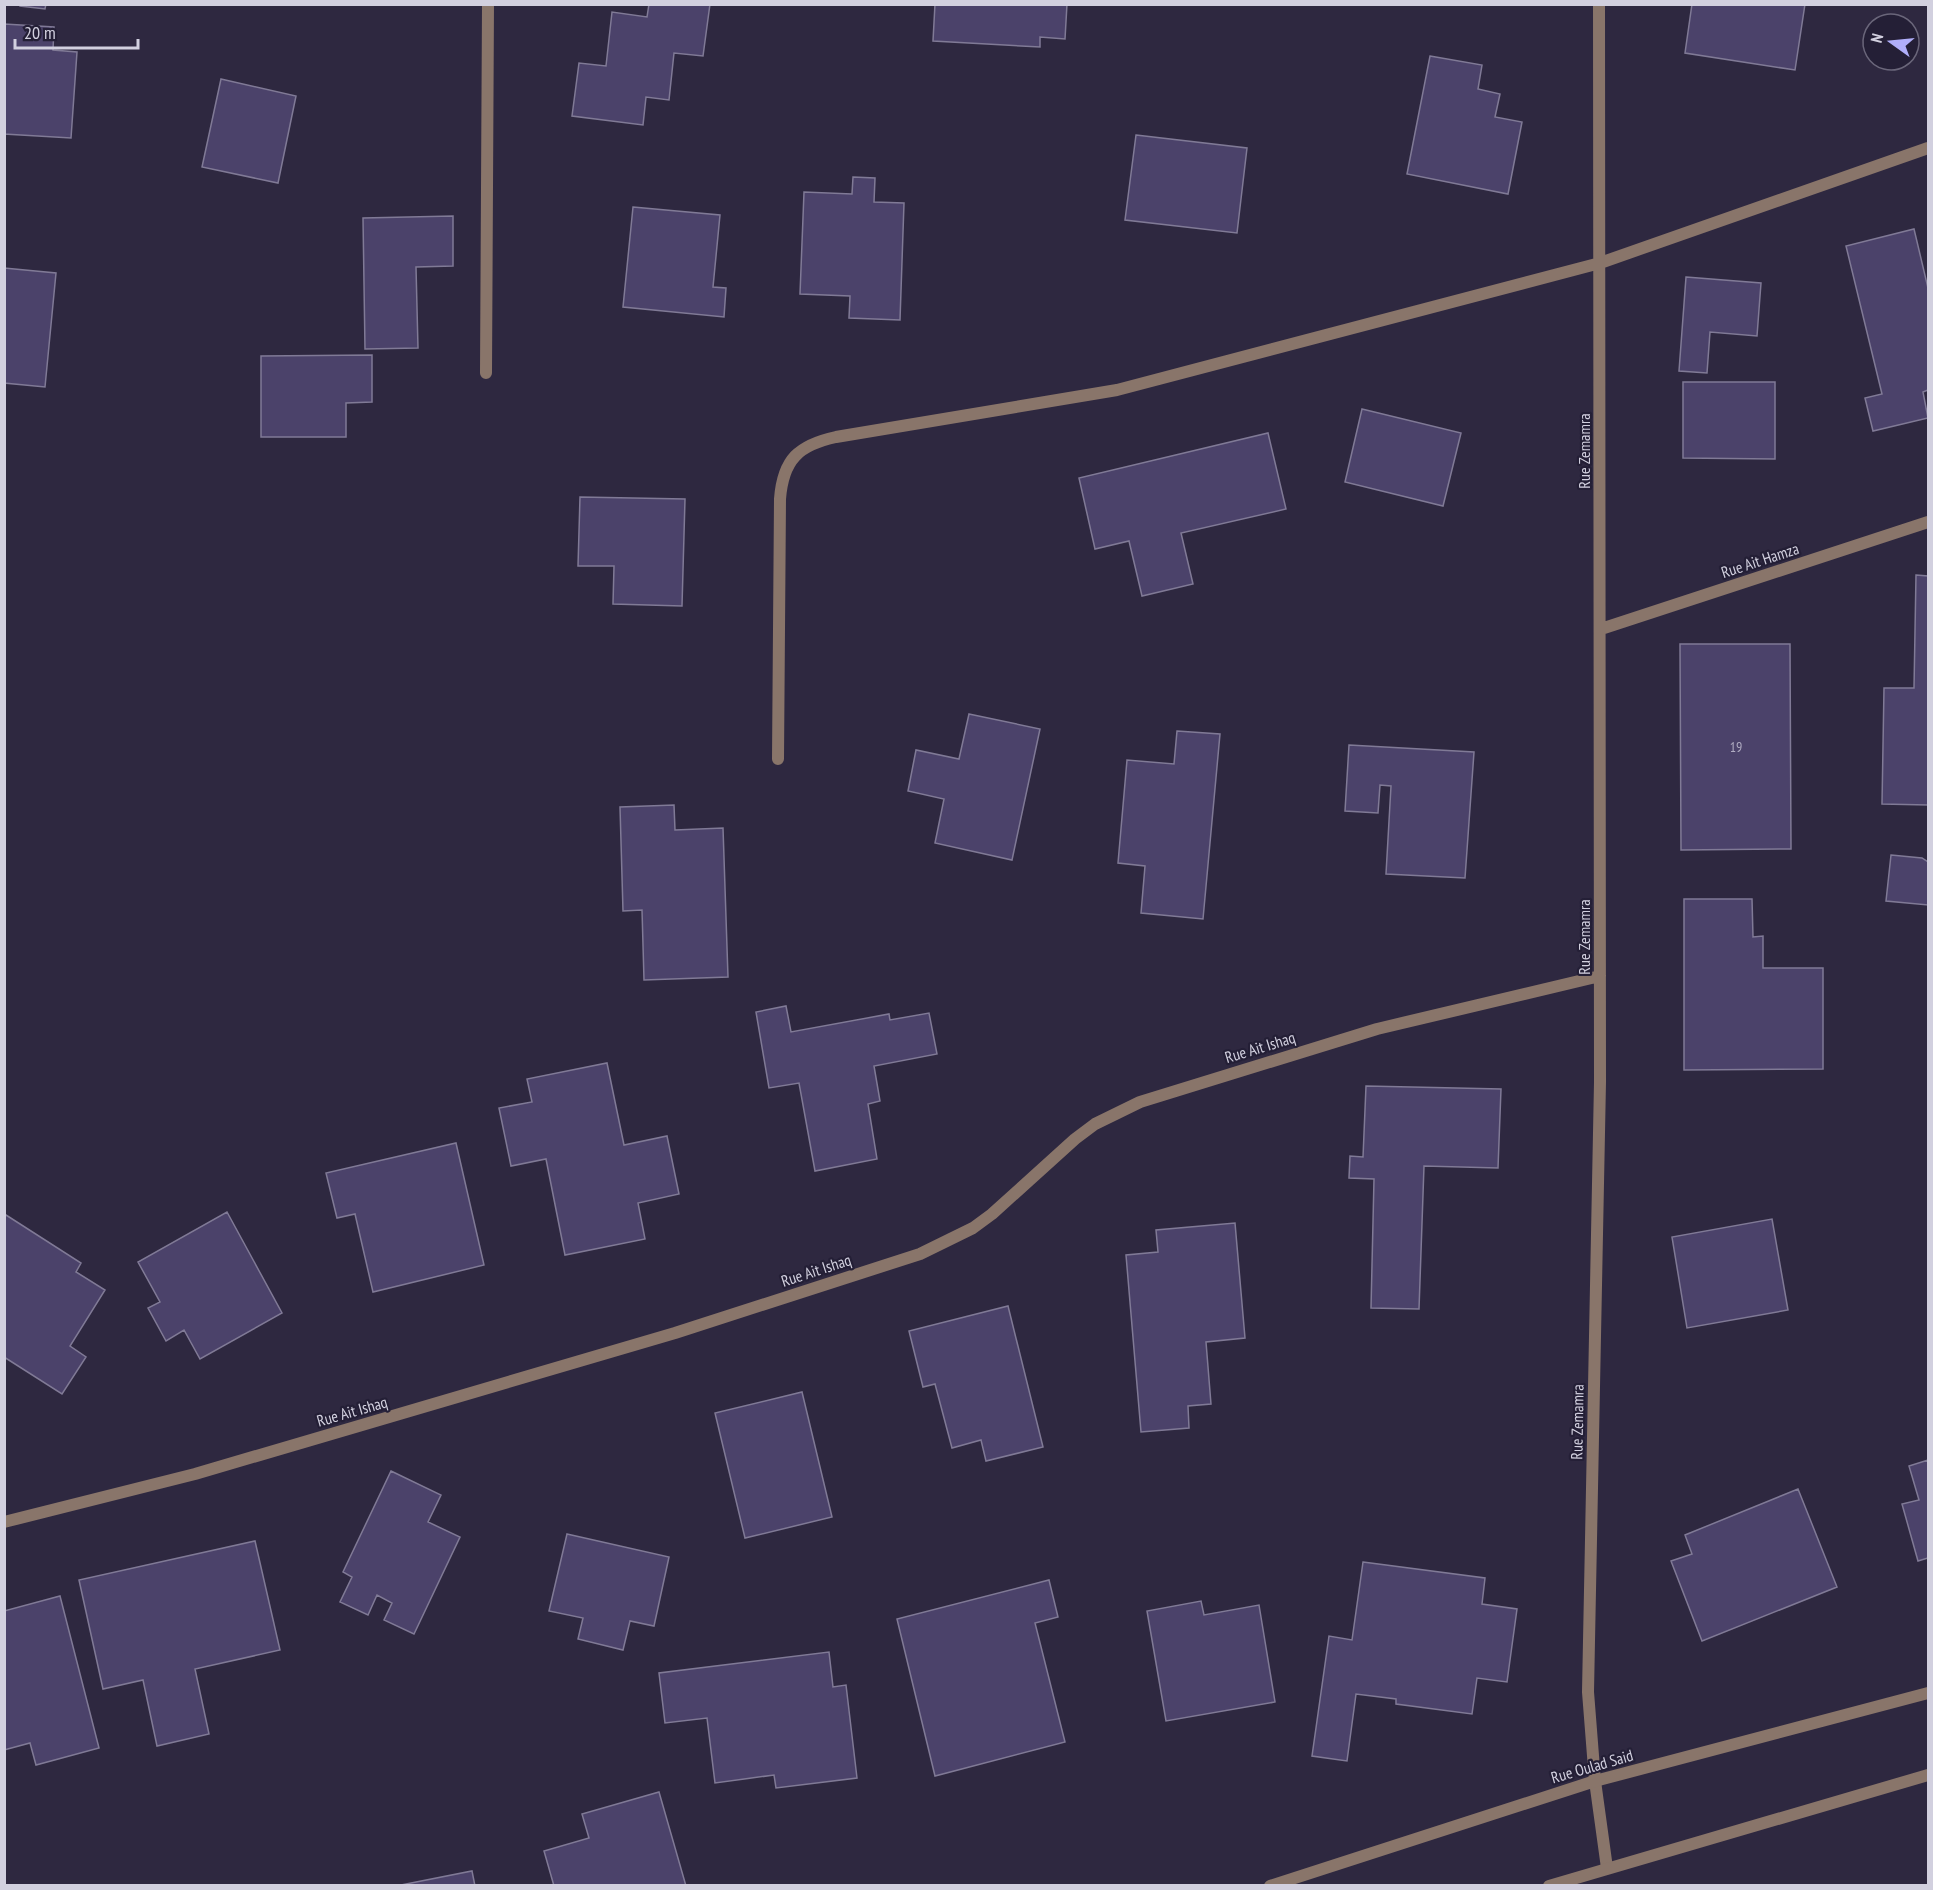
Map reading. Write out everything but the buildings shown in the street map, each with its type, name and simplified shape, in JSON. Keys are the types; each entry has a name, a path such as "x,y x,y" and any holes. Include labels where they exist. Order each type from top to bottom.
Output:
{"street":[{"path":"486,373 488,4"},
{"name":"Rue Zemamra","path":"1599,4 1600,976 1598,1244 1588,1692 1595,1781 1607,1868"},
{"path":"778,759 781,480 789,463 801,449 818,441 836,437 1117,390 1600,262 1929,148"},
{"name":"Rue Ait Hamza","path":"1601,629 1929,522"},
{"name":"Rue Ait Ishaq","path":"4,1522 195,1474 675,1333 920,1254 973,1228 1088,1129 1118,1111 1140,1102 1377,1029 1600,976"},
{"name":"Rue Oulad Said","path":"1270,1886 1595,1781 1929,1693"},
{"path":"1549,1886 1929,1775"}]}
